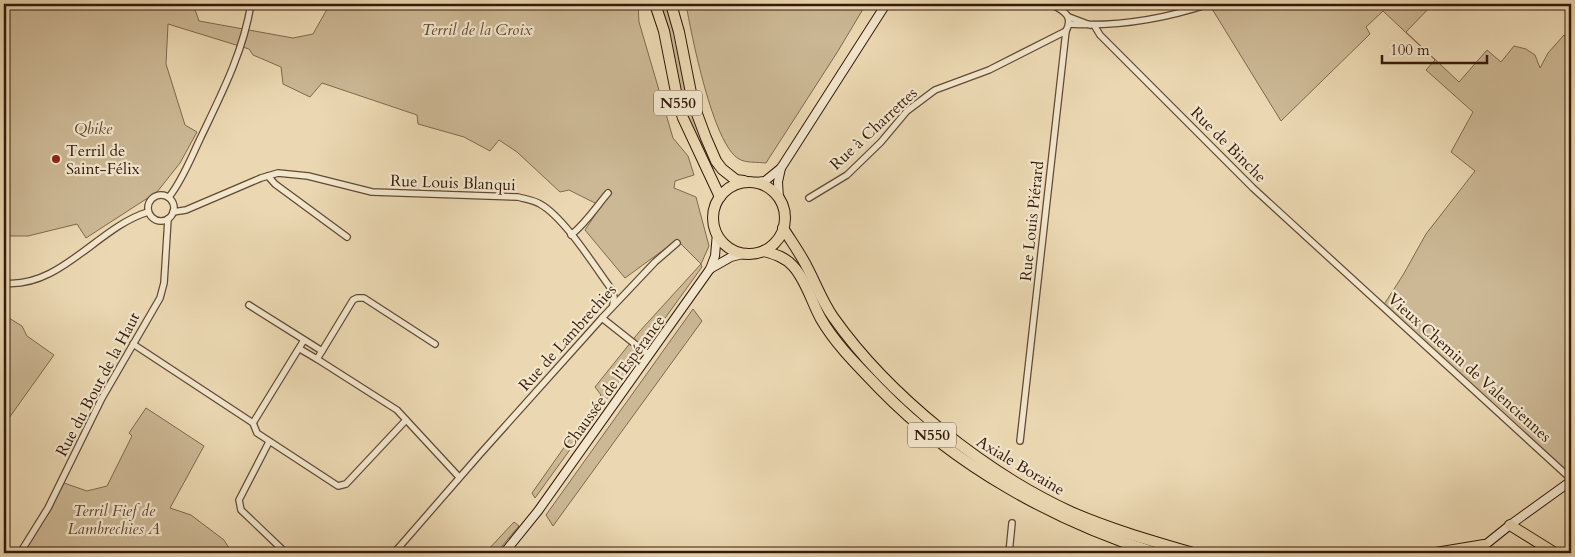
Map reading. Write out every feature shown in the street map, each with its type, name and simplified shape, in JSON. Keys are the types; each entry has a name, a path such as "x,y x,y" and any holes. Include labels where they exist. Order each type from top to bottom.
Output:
{"highway":[{"name":"N550","path":"655,4 666,39 678,102 683,118 720,197"},
{"name":"N550","path":"671,4 694,103 716,161 722,169 736,180 752,182 770,189 779,198 784,213 783,228"},
{"path":"752,182 733,186 720,197 714,208 713,216 717,233 727,246 739,252 748,253 764,250 775,242 783,228"},
{"name":"Axiale Boraine","path":"783,228 808,268 824,303 834,318 886,380 943,432 1043,498 1148,540 1192,553"},
{"name":"Axiale Boraine","path":"764,250 784,257 794,266 822,321 836,340 881,390 941,443 1007,487 1048,509 1108,536 1156,553"},
{"path":"1510,524 1555,553"},
{"path":"1436,553 1484,545"}],"main road":[{"path":"752,182 765,181 781,168 886,4"},
{"path":"779,198 778,182 781,168"},
{"path":"710,269 715,256 717,233"},
{"path":"710,269 731,257 748,253"},
{"name":"Chaussée de l'Espérance","path":"504,553 538,511 710,269"},
{"path":"1475,553 1510,524 1571,480"}],"street":[{"path":"169,197 194,152 226,84 240,48 251,4"},
{"path":"1051,4 1060,6 1069,17 1093,26"},
{"path":"1069,24 1093,26 1150,20 1209,4"},
{"name":"Rue Louis Piérard","path":"1020,440 1069,17"},
{"name":"Rue de Binche","path":"1093,26 1253,188 1350,277"},
{"name":"Rue à Charrettes","path":"808,198 847,175 881,142 907,111 934,90 989,70 1066,31"},
{"name":"Rue Louis Blanqui","path":"173,212 186,210 268,176 284,173 308,176 372,192 529,200 539,203 548,209 571,235 612,290 614,297 613,305"},
{"path":"268,176 275,184 347,236"},
{"path":"571,235 586,222 608,193"},
{"path":"158,195 169,197 173,203 173,212 168,219 156,220 148,212 148,202 151,198 158,195"},
{"path":"4,283 19,284 37,280 131,218 148,212"},
{"name":"Rue du Bout de la Haut","path":"20,553 48,508 102,398 160,298 164,282 168,219"},
{"name":"Rue de Lambrechies","path":"394,553 480,453 613,305 655,262 677,243"},
{"name":"Vieux Chemin de Valenciennes","path":"1350,277 1571,480"},
{"path":"317,359 353,300 360,298 364,298 435,344"},
{"path":"249,305 322,351"},
{"path":"602,318 644,352 650,354"},
{"path":"252,423 304,340"},
{"path":"133,344 252,423 256,434 338,486 346,484 406,420"},
{"path":"300,349 397,410 459,478"},
{"path":"269,442 239,500 241,510 286,553"},
{"path":"1008,553 1012,523"}],"green space":[{"path":"4,4 193,4 199,21 293,38 313,34 330,4 638,4 639,22 673,138 688,156 694,175 675,181 674,188 696,197 709,246 701,264 677,240 625,278 585,230 601,206 569,190 560,192 517,152 499,140 490,151 464,137 418,124 417,115 322,83 310,97 283,84 281,67 253,55 249,49 168,24 166,64 185,125 197,132 180,163 157,192 86,238 77,224 28,236 4,236"},
{"path":"659,4 666,4 698,130 713,169 686,113"},
{"path":"686,4 866,4 766,163 748,162 739,159 729,150 720,133 698,62"},
{"path":"1209,4 1433,4 1406,32 1459,82 1487,50 1501,62 1514,46 1526,49 1535,55 1540,68 1548,53 1564,35 1571,42 1571,479 1383,306 1426,234 1475,171 1451,152 1473,112 1426,70 1435,60 1383,11 1366,27 1370,34 1281,121"},
{"path":"701,264 702,267 535,498 532,493 601,395 595,387 639,332"},
{"path":"693,309 702,321 553,526 546,515"},
{"path":"4,315 22,326 27,336 54,355 4,425"},
{"name":"Terril Fief de Lambrechies A","path":"146,408 204,446 170,508 191,515 224,540 232,553 20,553 61,482 87,491 107,486 132,436 129,433"},
{"path":"514,522 519,526 496,553 485,553"}],"place":[{"name":"Terril de Saint-Félix","path":"56,159"}],"park label":[{"name":"Terril de la Croix","path":"477,29"},
{"name":"Qbike","path":"93,128"}]}
